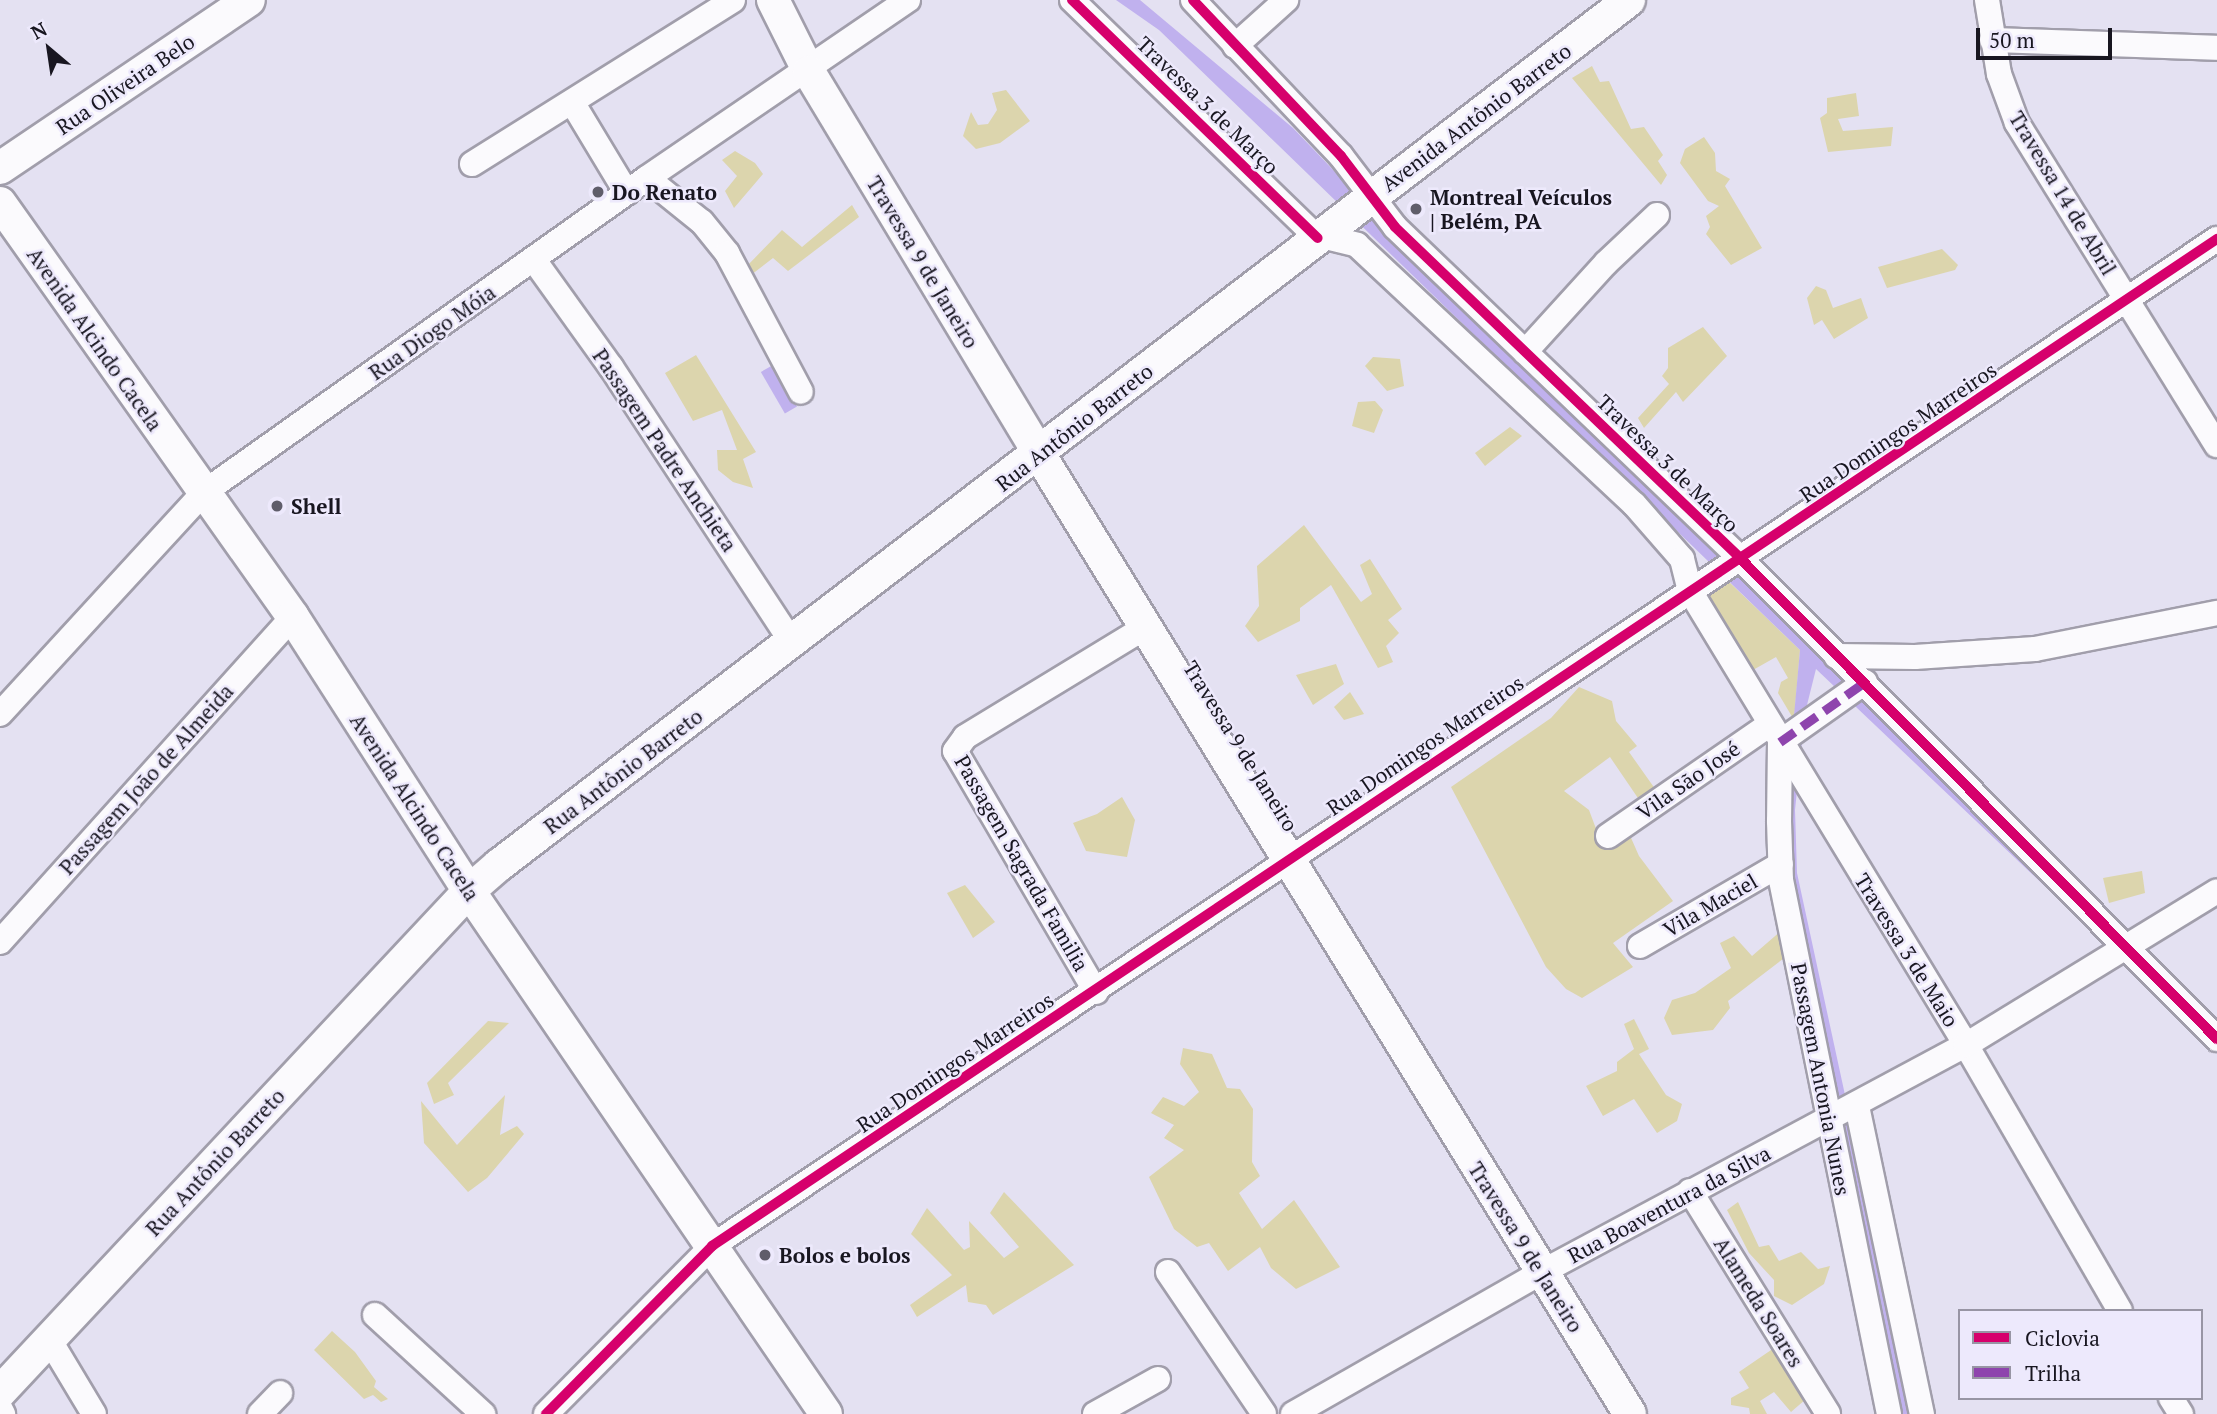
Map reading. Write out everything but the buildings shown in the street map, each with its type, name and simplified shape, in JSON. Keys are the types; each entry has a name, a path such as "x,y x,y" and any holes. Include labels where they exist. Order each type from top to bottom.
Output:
{"main road":[{"name":"Travessa 9 de Janeiro","path":"773,0 809,72 1039,454 1630,1414"},
{"name":"Avenida Antônio Barreto","path":"1321,236 1629,0"},
{"name":"Rua Oliveira Belo","path":"0,168 245,1"},
{"name":"Avenida Alcindo Cacela","path":"0,203 293,617 469,891 826,1414"},
{"name":"Rua Antônio Barreto","path":"0,1392 469,891 1321,236"}],"street":[{"path":"472,164 733,0"},
{"name":"Rua Diogo Móia","path":"0,714 203,493 647,178 809,72 908,0"},
{"name":"Travessa 3 de Março","path":"1072,0 1321,236 1357,245 1634,504 1682,559 1693,588"},
{"name":"Travessa 3 de Março","path":"1193,0 1395,227 1740,560 1836,656 1855,688 2217,1039"},
{"path":"1235,46 1286,0"},
{"name":"Travessa 14 de Abril","path":"1987,0 1992,40 2017,124 2217,445"},
{"path":"1992,40 2217,48"},
{"path":"572,102 627,193"},
{"path":"647,178 702,222 727,253 801,392"},
{"path":"1525,352 1606,263 1657,215"},
{"name":"Rua Domingos Marreiros","path":"546,1414 712,1246 1096,992 1693,588 1740,560 2217,239"},
{"name":"Passagem Padre Anchieta","path":"534,260 611,367 792,643"},
{"name":"Travessa 3 de Maio","path":"1693,588 1786,736 1815,803 1966,1045 2119,1309"},
{"path":"1836,656 1915,657 2035,649 2217,614"},
{"name":"Passagem João de Almeida","path":"0,942 293,617"},
{"name":"Passagem Sagrada Familia","path":"1096,992 956,751 965,737 1146,627"},
{"name":"Vila São José","path":"1608,836 1786,736 1855,688"},
{"name":"Passagem Antonia Nunes","path":"1786,736 1781,864 1828,1120 1889,1414"},
{"name":"Vila Maciel","path":"1640,946 1781,864"},
{"path":"1922,1414 1857,1106 1966,1045 2217,891"},
{"name":"Rua Boaventura da Silva","path":"1293,1414 1690,1191 1857,1106"},
{"name":"Alameda Soares","path":"1690,1191 1828,1414"},
{"path":"1168,1272 1264,1414"},
{"path":"375,1315 483,1414"},
{"path":"49,1339 94,1414"},
{"path":"1095,1414 1158,1379"},
{"path":"260,1414 280,1393"},
{"path":"0,1408 3,1414"}],"shaded area":[{"path":"1116,0 1140,0 1293,128 1383,222 2101,925 2094,933 1816,669 1805,713 1795,810 1797,873 1914,1414 1902,1414 1787,876 1787,792 1800,650 1159,30"},
{"path":"1592,66 1600,82 1609,81 1631,129 1644,127 1663,155 1658,161 1667,175 1661,185 1572,78"},
{"path":"1006,90 1030,121 1000,143 976,149 963,136 971,112 978,125 988,124 997,110 992,93"},
{"path":"1856,93 1859,116 1838,119 1843,131 1893,127 1891,146 1828,152 1820,118 1827,113 1827,98"},
{"path":"1704,137 1715,153 1716,171 1730,179 1725,186 1762,248 1731,265 1706,234 1710,227 1706,216 1719,206 1708,201 1680,163 1685,149"},
{"path":"735,151 755,163 763,174 734,208 725,191 737,176 722,160"},
{"path":"852,205 859,217 788,271 773,258 751,275 746,267 782,230 802,247"},
{"path":"1942,249 1958,265 1955,270 1887,288 1878,267"},
{"path":"1816,286 1826,290 1833,308 1861,298 1868,318 1834,339 1822,320 1814,325 1807,298"},
{"path":"1703,327 1727,356 1683,402 1676,392 1644,428 1638,418 1669,384 1662,376 1668,368 1668,348"},
{"path":"696,355 756,452 743,459 753,488 733,482 718,470 717,450 737,450 722,410 693,421 665,373"},
{"path":"1373,357 1400,359 1404,386 1387,391 1365,366"},
{"path":"773,365 797,407 785,414 761,372"},
{"path":"1375,401 1383,410 1374,433 1352,426 1358,402"},
{"path":"1510,427 1522,436 1485,466 1475,453"},
{"path":"1304,525 1361,602 1372,594 1360,565 1370,559 1402,609 1388,620 1399,633 1386,646 1393,662 1378,668 1331,585 1300,608 1300,621 1258,642 1245,626 1259,606 1257,566"},
{"path":"1726,579 1800,650 1794,720 1778,693 1781,682 1788,678 1776,657 1753,670 1703,595"},
{"path":"1336,664 1344,684 1313,705 1296,675"},
{"path":"1579,687 1612,701 1616,721 1637,746 1629,752 1658,793 1642,804 1610,757 1564,791 1589,810 1604,850 1628,831 1639,856 1673,901 1613,943 1633,967 1582,998 1566,989 1546,967 1451,787 1551,718"},
{"path":"1350,692 1364,714 1344,720 1334,707"},
{"path":"1122,797 1135,820 1127,857 1086,851 1073,823 1097,814"},
{"path":"2142,871 2145,893 2109,903 2103,878"},
{"path":"965,885 995,922 973,938 947,893"},
{"path":"1781,931 1788,955 1728,1001 1730,1008 1713,1030 1672,1035 1664,1018 1672,1000 1695,993 1731,968 1720,943 1734,936 1752,956"},
{"path":"1634,1019 1649,1049 1639,1054 1666,1095 1682,1104 1677,1121 1657,1133 1634,1099 1603,1116 1586,1086 1617,1071 1617,1062 1634,1049 1624,1024"},
{"path":"488,1021 509,1023 448,1083 454,1095 434,1104 427,1083"},
{"path":"1183,1048 1212,1054 1227,1088 1240,1089 1253,1109 1252,1162 1260,1176 1239,1193 1262,1229 1294,1200 1340,1267 1296,1289 1271,1268 1260,1247 1228,1271 1209,1243 1197,1247 1174,1229 1149,1177 1184,1150 1164,1138 1174,1125 1151,1113 1163,1097 1184,1106 1199,1092 1180,1064"},
{"path":"505,1095 500,1135 517,1126 524,1134 487,1178 468,1192 424,1143 421,1101 457,1145"},
{"path":"1004,1192 1074,1265 993,1315 986,1305 968,1302 966,1285 917,1317 910,1305 952,1275 911,1234 927,1208 964,1250 970,1247 969,1221 1004,1258 1019,1247 990,1213"},
{"path":"1738,1202 1759,1247 1769,1245 1779,1261 1801,1252 1818,1269 1830,1266 1824,1284 1792,1305 1774,1296 1774,1280 1749,1253 1727,1210"},
{"path":"332,1331 355,1352 376,1381 374,1387 388,1399 381,1402 373,1395 364,1399 314,1350"},
{"path":"1774,1348 1806,1399 1791,1412 1774,1392 1760,1401 1767,1414 1750,1414 1749,1408 1731,1405 1731,1398 1749,1388 1739,1372"}],"marked path":[{"path":"1780,742 1865,682"}],"cycle path":[{"path":"1072,0 1318,238"},
{"path":"1193,0 1341,156 1395,227 1741,559 2217,1039"},
{"path":"546,1414 712,1246 2217,239"}],"place":[{"name":"Do Renato","path":"598,192"},
{"name":"Montreal Veículos | Belém, PA","path":"1416,209"},
{"name":"Shell","path":"277,506"},
{"name":"Bolos e bolos","path":"765,1255"}]}
